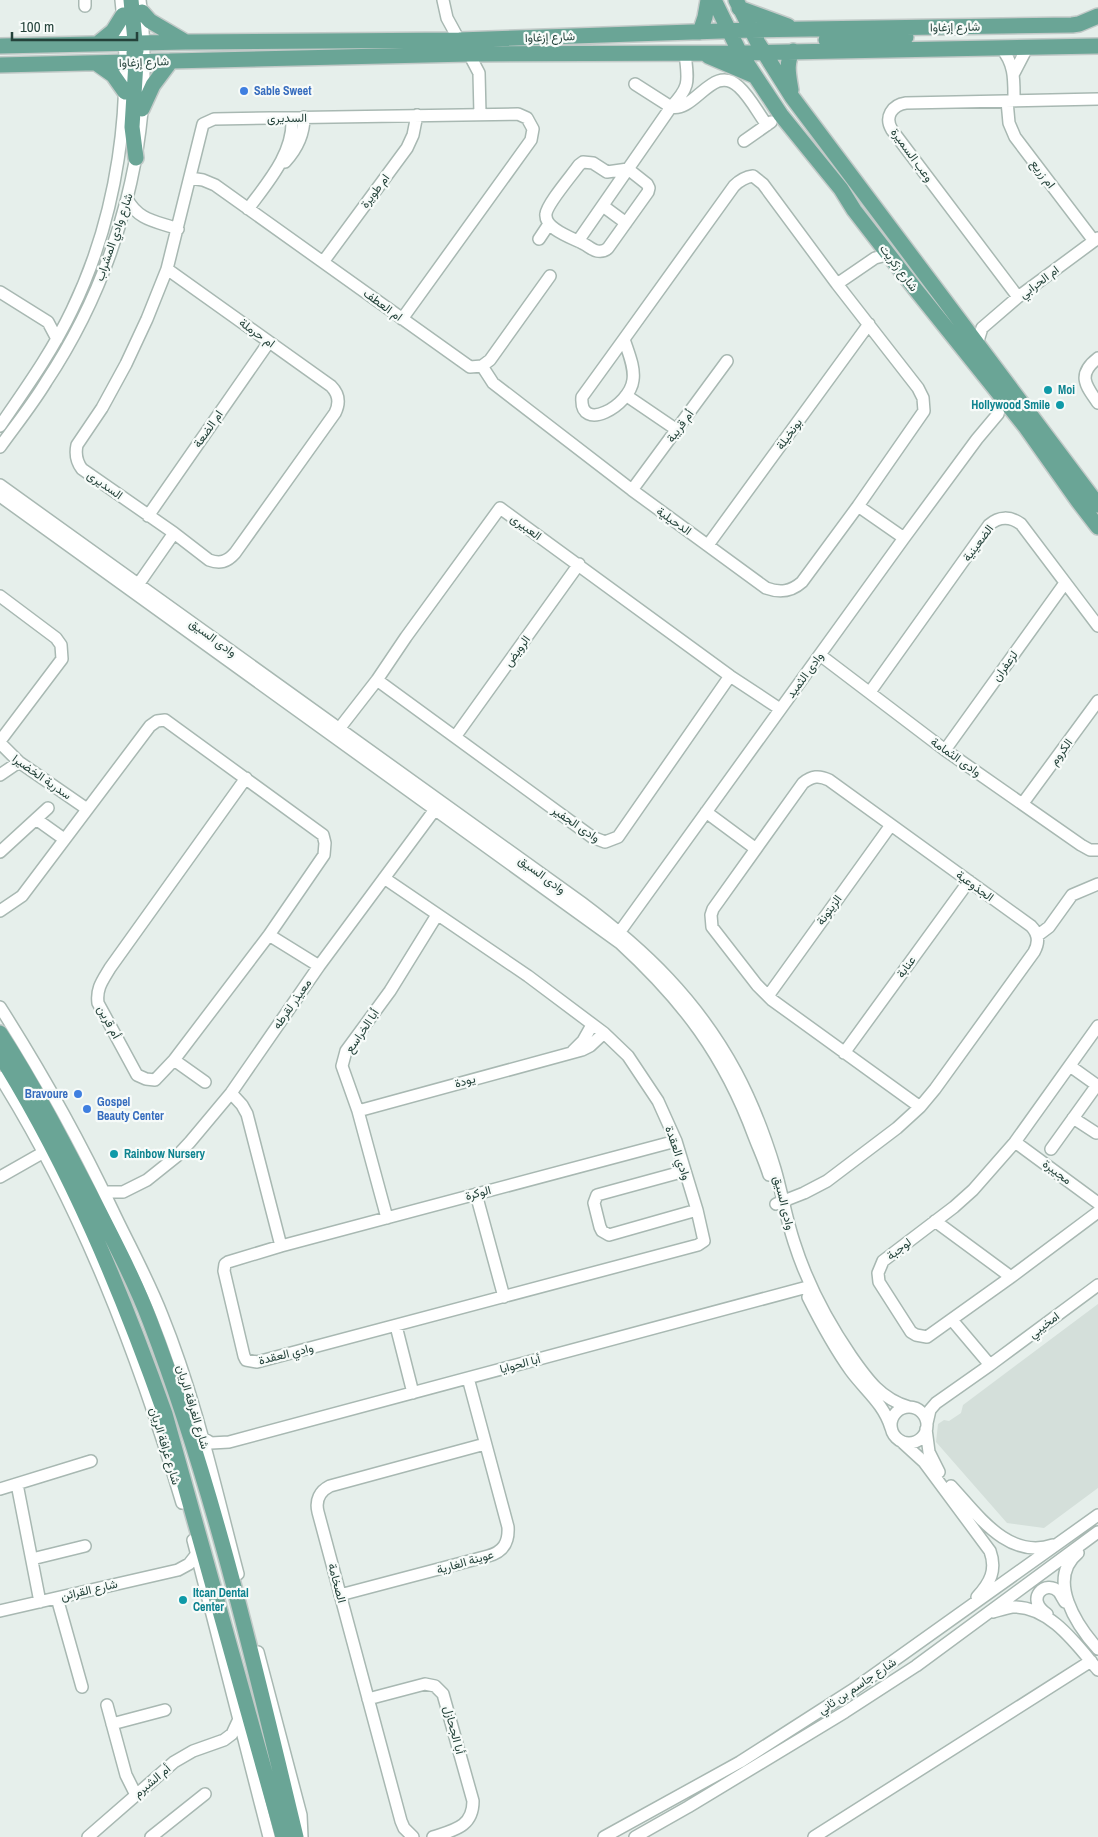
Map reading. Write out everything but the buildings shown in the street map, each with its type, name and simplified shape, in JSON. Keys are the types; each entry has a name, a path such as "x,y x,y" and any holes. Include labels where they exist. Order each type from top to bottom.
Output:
{"main road":[{"path":"131,0 135,52 132,127 136,158"},
{"path":"700,32 708,0"},
{"name":"شارع زكريت","path":"714,0 745,42 792,96 1098,505"},
{"path":"724,0 745,42 838,176 850,185 860,188"},
{"path":"738,4 796,29"},
{"name":"شارع زكريت","path":"738,4 754,76 781,115 841,190 882,252 916,290 1000,397 1006,412 1098,527"},
{"path":"141,6 150,22 185,42"},
{"path":"97,44 113,32 122,7"},
{"name":"شارع إزغاوا","path":"0,46 97,44 170,61 468,54 701,53 796,29 1079,24 1098,16"},
{"path":"635,53 656,46 902,38 933,27"},
{"name":"شارع إزغاوا","path":"0,65 96,63 135,52 185,42 459,40 700,32 793,51 1098,46"},
{"path":"0,56 242,50 282,41"},
{"path":"792,96 788,65 793,51"},
{"path":"701,53 754,76"},
{"path":"142,109 153,85 170,61"},
{"path":"96,63 113,75 125,92"},
{"name":"شارع الغرافة الريان","path":"0,1033 38,1096 117,1247 190,1415 207,1490 248,1639 296,1837"},
{"path":"0,1056 29,1101 48,1137 114,1282 147,1363 165,1414 191,1514 283,1837"},
{"path":"77,1168 94,1171"},
{"path":"117,1247 122,1229"},
{"path":"207,1490 212,1474"},
{"path":"191,1514 192,1534"},
{"path":"206,1592 216,1603"}],"street":[{"path":"443,0 448,18 459,40"},
{"name":"شارع وادي المشراب","path":"0,426 41,367 67,321 94,256 109,200 121,141 125,92 135,52 141,6"},
{"name":"شارع وادي المشراب","path":"0,447 46,383 74,336 97,286 127,199 136,158 142,109 135,52 122,7"},
{"path":"438,40 445,30 448,18"},
{"path":"1001,48 1010,62 1014,73"},
{"path":"1010,100 1014,73 1027,48"},
{"path":"578,241 671,107 683,94 687,85 688,75 685,53"},
{"path":"468,54 475,63 479,73 480,114"},
{"path":"479,73 489,54"},
{"path":"635,84 671,107 676,108 684,106 712,83 728,81 740,88 767,125"},
{"name":"وعب السميرة","path":"1018,297 892,130 889,122 890,112 893,108 902,104 1098,99"},
{"name":"ام زريع","path":"1010,100 1009,123 1015,137 1096,239"},
{"name":"ام طويرة","path":"323,262 407,148 413,135 417,115"},
{"name":"السديرى","path":"338,403 335,413 230,558 224,562 209,560 174,533 82,469 78,464 75,451 77,445 102,408 126,364 144,327 167,269 201,129 206,122 214,119 298,117 523,115 532,125 533,136 402,319"},
{"path":"744,141 781,115"},
{"path":"248,209 276,170 297,147 302,135 298,117"},
{"path":"590,162 603,170 611,172 628,169 647,184 649,190 605,250 597,251 567,237 549,224 546,218 548,208 581,164 590,162"},
{"name":"الدحيلية","path":"482,366 493,383 632,490 766,588 778,591 789,590 802,582 924,411 924,404 918,388 837,284 763,184 753,176 746,177 734,186 582,397 581,404 584,410 596,416 616,406 627,396"},
{"name":"ام العطف","path":"190,178 203,180 215,185 466,365 474,368 482,366"},
{"path":"127,199 139,215 178,229"},
{"path":"603,206 626,223"},
{"path":"120,223 128,218 139,215"},
{"path":"539,239 549,224"},
{"name":"ام الحرابي","path":"982,328 1018,297 1096,239"},
{"path":"837,284 882,252"},
{"name":"ام حرملة","path":"167,269 331,386 337,394 338,403"},
{"path":"482,366 490,360 550,276"},
{"path":"0,292 48,322 57,339"},
{"path":"48,322 67,321"},
{"name":"بونخيلة","path":"708,545 869,324"},
{"path":"965,328 974,330 982,328"},
{"path":"977,344 982,328"},
{"path":"624,339 634,375 631,390 627,396 677,430"},
{"name":"ام الضعة","path":"148,516 269,342"},
{"path":"1098,358 1087,368 1084,378 1087,389 1098,403"},
{"name":"أم قريبة","path":"632,490 727,361"},
{"name":"وادى الثميد","path":"618,935 981,434 1006,412"},
{"name":"وادى السيق","path":"0,485 136,588 618,935 667,988 714,1050 744,1110 780,1203 808,1288 828,1336 858,1379 881,1406 891,1428"},
{"name":"وادى السيق","path":"0,496 136,588"},
{"path":"858,506 904,538"},
{"name":"العبيرى","path":"336,732 377,680 500,508 730,676 780,709"},
{"name":"الضعينية","path":"870,692 993,521 999,519 1011,518 1021,524 1098,626"},
{"path":"136,588 174,533"},
{"name":"الرويض","path":"455,737 579,564"},
{"name":"لزعفران","path":"945,750 1065,583"},
{"name":"سدرية الخضيرا","path":"0,596 56,638 60,645 62,659 0,742 19,762 87,808"},
{"name":"وادى الثمامة","path":"820,655 945,750 1081,845 1090,850 1098,850"},
{"name":"وادى الجفير","path":"377,680 592,837 605,842 618,837 730,676"},
{"name":"الكروم","path":"1023,803 1098,702"},
{"name":"أم قرين","path":"0,911 22,896 150,726 157,721 165,720 246,778 323,835 325,844 324,855 269,934 174,1060 156,1080 146,1079 137,1075 98,1003 98,986 246,778"},
{"path":"0,775 19,762"},
{"name":"الجذوعية","path":"920,1107 782,1009 768,996 715,932 710,921 713,909 803,783 818,776 829,780 1031,926 1037,936"},
{"name":"معيذر لقرطه","path":"105,1192 117,1193 128,1190 163,1169 178,1156 231,1093 319,966 438,805"},
{"path":"0,852 48,808"},
{"path":"706,812 756,849"},
{"path":"36,819 64,839"},
{"name":"الزيتونة","path":"768,996 891,825"},
{"name":"وادي العقدة","path":"228,1262 225,1264 224,1271 244,1356 249,1361 258,1362 698,1245 704,1241 697,1210 676,1142 658,1100 628,1056 604,1033 528,976 384,878"},
{"name":"عنابة","path":"844,1053 969,881"},
{"path":"780,1203 826,1181 898,1128 920,1107 935,1090 1034,952 1038,942 1037,936 1049,927 1072,895 1098,884"},
{"name":"أبا الخراسع","path":"386,1218 358,1111 342,1066 346,1051 390,991 437,915"},
{"path":"269,934 319,966"},
{"name":"شارع الغرافة الريان","path":"0,1007 51,1089 94,1171 162,1316 190,1415 203,1438 209,1459 301,1815 302,1837"},
{"path":"573,1051 583,1042 592,1025"},
{"name":"لوجبة","path":"1098,1026 1015,1142 973,1190 935,1222 883,1261 878,1268 878,1278 907,1327 916,1335 927,1337 1098,1212"},
{"name":"يودة","path":"358,1111 582,1050 590,1046 604,1033"},
{"path":"174,1060 205,1082"},
{"path":"1051,1149 1098,1085 1070,1066"},
{"name":"شارع غرافة الريان","path":"0,1076 44,1152 67,1199 125,1330 157,1418 192,1534 269,1837"},
{"path":"231,1093 242,1104 247,1114 280,1246"},
{"path":"1074,1118 1096,1133"},
{"name":"الوكرة","path":"228,1262 280,1246 676,1142"},
{"name":"مجيبرة","path":"1015,1142 1098,1203"},
{"path":"0,1183 0,1176 44,1152"},
{"path":"685,1170 597,1196 594,1203 600,1228 605,1234 609,1235 697,1210"},
{"name":"معيذر لقرطه","path":"112,1209 128,1190"},
{"path":"476,1194 504,1297"},
{"path":"935,1222 1011,1277"},
{"name":"امخيبي","path":"926,1426 928,1414 936,1403 1098,1285"},
{"name":"وادى السيق","path":"808,1288 834,1330 876,1389 888,1399 912,1408"},
{"name":"أبا الحوايا","path":"203,1438 211,1443 229,1442 808,1288"},
{"path":"952,1320 990,1365"},
{"path":"396,1326 413,1393"},
{"name":"عوينة الغارية","path":"340,1594 488,1556 505,1547 508,1527 468,1378"},
{"name":"امخيبي","path":"912,1408 936,1403"},
{"path":"962,1613 984,1589 990,1579 993,1568 990,1551 924,1462 894,1435 891,1428 892,1419 897,1412 912,1408 923,1414 930,1452 939,1472 987,1524 1006,1541 1020,1546 1035,1548 1050,1546 1064,1540"},
{"path":"901,1441 915,1442 922,1437 926,1426"},
{"name":"أبا الحوايا","path":"209,1459 214,1451 229,1442"},
{"name":"الصخامة","path":"413,1837 404,1828 401,1821 316,1507 318,1497 325,1488 485,1444"},
{"path":"0,1489 91,1461"},
{"path":"17,1484 40,1602"},
{"name":"شارع جاسم بن ثاني","path":"604,1837 740,1762 854,1689 1098,1515"},
{"path":"1074,1614 1066,1596 1064,1575 1071,1559 1096,1534"},
{"name":"شارع جاسم بن ثاني","path":"635,1837 845,1712 916,1666 1096,1534"},
{"path":"32,1559 85,1546"},
{"name":"شارع القرائن","path":"0,1611 178,1570 189,1564 196,1555"},
{"name":"شارع القرائن","path":"178,1570 191,1571 202,1577"},
{"path":"1056,1624 1040,1610 1037,1604 1037,1596 1044,1589 1052,1588 1058,1591 1098,1650"},
{"path":"57,1598 82,1686"},
{"path":"814,1837 1094,1665 1067,1633 1038,1612 1024,1608 1007,1608 987,1614"},
{"name":"أبا الجحازل","path":"368,1699 425,1684 440,1689 446,1699 473,1801 471,1815 467,1822 433,1837"},
{"path":"107,1705 128,1781 136,1795"},
{"path":"112,1724 165,1710"},
{"path":"224,1740 232,1734 239,1719"},
{"path":"224,1740 236,1744 248,1752"},
{"name":"أم الشبرم","path":"88,1837 184,1756 206,1745 224,1740"},
{"path":"151,1837 206,1794"}],"shaded area":[{"path":"1098,1304 1098,1488 1044,1528 1007,1523 936,1442 938,1424 944,1420 949,1421 961,1413 963,1405"}],"place":[{"name":"Sable Sweet","path":"244,91"},
{"name":"Moi","path":"1048,390"},
{"name":"Hollywood Smile","path":"1060,405"},
{"name":"Bravoure","path":"78,1094"},
{"name":"Gospel Beauty Center","path":"87,1109"},
{"name":"Rainbow Nursery","path":"114,1154"},
{"name":"Itcan Dental Center","path":"183,1600"}]}
